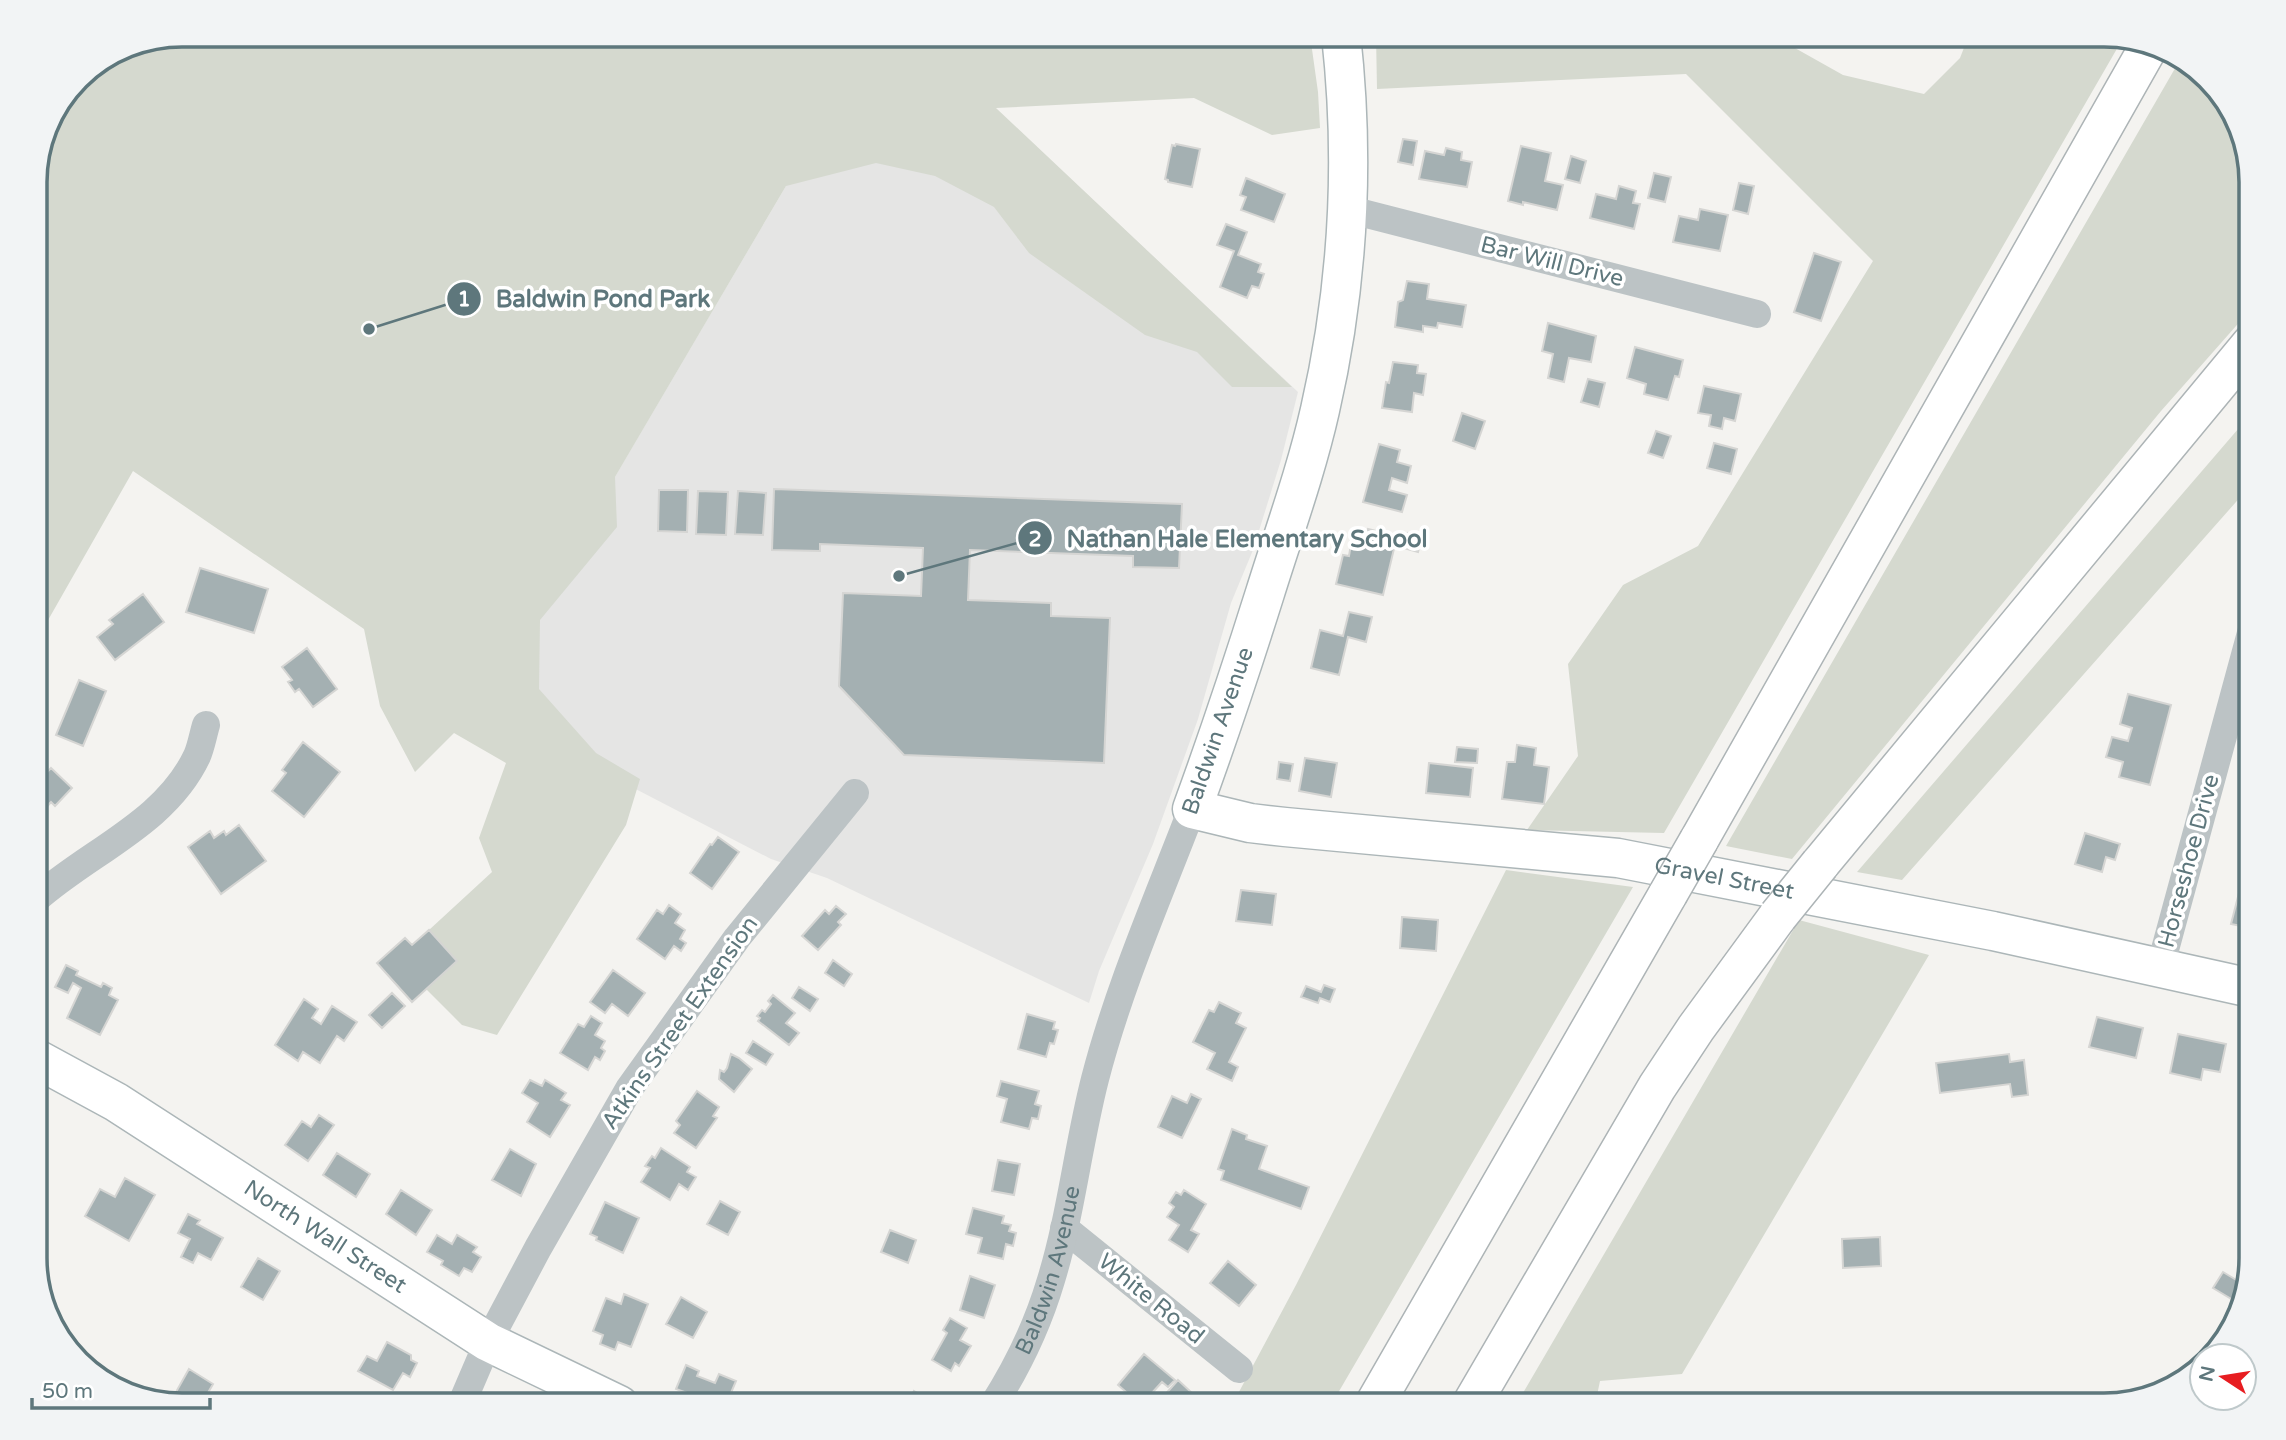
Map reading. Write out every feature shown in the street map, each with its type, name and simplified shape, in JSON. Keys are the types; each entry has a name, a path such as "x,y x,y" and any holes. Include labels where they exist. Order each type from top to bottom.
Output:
{"main road":[{"name":"Baldwin Avenue","path":"1192,809 1245,657 1313,439 1336,325 1347,209 1349,151 1342,47"},
{"path":"1381,1393 1699,840 2145,53"},
{"path":"1478,1393 1657,1087 1709,1009 1820,864 2239,358"},
{"path":"2136,480 2171,459 2195,440 2239,391"},
{"name":"Gravel Street","path":"1192,809 1250,823 1618,858 1892,910 2239,985"},
{"name":"North Wall Street","path":"48,1065 116,1102 488,1342 594,1393"}],"street":[{"name":"Bar Will Drive","path":"1347,209 1757,314"},
{"name":"Horseshoe Drive","path":"2160,968 2239,677"},
{"path":"48,890 157,810 180,783 197,756 206,725"},
{"name":"Atkins Street Extension","path":"466,1393 488,1342 544,1237 629,1089 737,938 855,793"},
{"name":"Baldwin Avenue","path":"1000,1393 1033,1331 1051,1280 1082,1136 1112,1020 1192,809"},
{"name":"White Road","path":"1064,1228 1239,1369"}],"shaded area":[{"path":"1312,47 1320,128 1272,135 1194,98 996,108 1292,387 1232,387 1197,352 1145,335 1029,253 994,207 935,176 876,163 786,186 615,477 617,527 540,620 539,689 596,753 640,779 626,825 497,1035 462,1025 426,989 456,961 429,930 492,872 479,838 506,763 454,733 415,772 380,706 364,629 133,471 48,620 48,164 57,130 70,107 100,75 130,57 173,48"},
{"path":"1376,47 1794,47 1843,75 1924,94 1960,58 1964,47 2117,48 1664,833 1527,830 1578,756 1568,664 1623,585 1698,546 1873,261 1686,74 1377,89"},
{"path":"2175,68 2193,81 2216,107 2229,130 2234,147 2239,182 2239,323 2161,411 1792,859 1726,846"},
{"path":"995,108 1298,392 1281,460 1253,550 1231,603 1198,719 1153,844 1099,971 1089,1003 827,878 771,859 479,708 830,111"},
{"path":"2239,428 2239,499 1902,880 1857,872"},
{"path":"1506,870 1633,887 1338,1393 1238,1393"},
{"path":"1799,920 1929,955 1682,1374 1600,1381 1598,1393 1523,1393"}],"building":[{"path":"1403,139 1417,141 1413,165 1398,162"},
{"path":"1172,145 1200,149 1192,187 1165,179"},
{"path":"1521,146 1551,153 1545,181 1563,185 1557,210 1508,201"},
{"path":"1446,148 1462,152 1461,160 1472,162 1467,187 1419,179 1425,151 1444,155"},
{"path":"1571,156 1586,161 1580,183 1565,179"},
{"path":"1654,173 1671,177 1665,202 1648,198"},
{"path":"1246,178 1285,194 1274,222 1241,210 1246,197 1240,195"},
{"path":"1739,183 1754,186 1748,214 1733,210"},
{"path":"1619,186 1636,191 1633,203 1640,204 1634,229 1590,218 1596,194 1616,199"},
{"path":"1700,209 1728,215 1720,251 1673,242 1679,216 1698,220"},
{"path":"1226,224 1247,232 1238,255 1261,264 1258,272 1264,274 1259,288 1252,286 1247,298 1220,287 1234,251 1217,245"},
{"path":"1814,253 1841,262 1821,321 1794,312"},
{"path":"1407,281 1429,284 1427,299 1466,305 1462,327 1438,323 1437,328 1423,326 1423,332 1395,327 1398,302 1403,300"},
{"path":"1548,323 1596,336 1591,362 1569,358 1564,382 1548,378 1553,354 1542,351"},
{"path":"1635,347 1683,360 1679,377 1675,376 1668,400 1644,394 1646,384 1627,378"},
{"path":"1393,362 1418,365 1417,373 1426,374 1423,395 1414,393 1412,412 1382,408 1386,382 1389,383"},
{"path":"1588,379 1605,383 1599,407 1581,402"},
{"path":"1704,386 1741,394 1735,421 1724,418 1722,429 1709,426 1711,415 1698,413"},
{"path":"1462,413 1485,421 1475,449 1453,441"},
{"path":"1656,431 1671,436 1663,458 1648,453"},
{"path":"1714,443 1737,449 1731,474 1707,468"},
{"path":"1379,444 1400,450 1397,462 1411,466 1407,483 1392,478 1389,490 1407,495 1402,512 1363,502"},
{"path":"774,489 1182,504 1179,568 1133,567 1133,556 970,550 968,600 1051,603 1051,616 1110,618 1104,763 904,755 839,686 843,593 921,596 923,548 820,544 820,551 772,550"},
{"path":"659,490 688,490 687,532 658,531"},
{"path":"698,491 728,492 726,535 696,534"},
{"path":"738,491 766,493 763,535 735,534"},
{"path":"1368,529 1397,536 1383,595 1336,584 1343,555 1349,556 1351,544 1364,547"},
{"path":"1408,533 1422,537 1418,552 1404,548"},
{"path":"200,568 268,589 254,633 186,612"},
{"path":"143,594 164,622 115,660 97,637 113,624 109,620"},
{"path":"1349,612 1372,617 1366,642 1348,637 1339,675 1311,668 1320,630 1343,636"},
{"path":"307,648 337,689 313,707 299,689 295,692 288,682 292,680 282,667"},
{"path":"79,680 106,691 83,746 56,735"},
{"path":"2128,694 2171,705 2150,785 2119,777 2123,762 2106,757 2112,737 2128,741 2132,728 2120,724"},
{"path":"303,742 340,772 304,817 272,791 286,773 282,770"},
{"path":"1517,745 1536,748 1534,765 1549,767 1544,804 1502,799 1507,762 1515,762"},
{"path":"1457,747 1478,749 1477,763 1455,762"},
{"path":"1305,758 1337,763 1331,797 1299,791"},
{"path":"1279,762 1293,764 1290,781 1277,779"},
{"path":"1429,763 1473,768 1470,797 1426,793"},
{"path":"51,768 72,788 55,806 51,802 48,805 48,771"},
{"path":"239,825 266,861 221,894 188,847 210,831 214,838 224,831 226,835"},
{"path":"2085,833 2120,844 2115,860 2106,857 2102,872 2075,864"},
{"path":"718,837 739,852 712,889 690,873"},
{"path":"1241,890 1276,894 1272,925 1236,921"},
{"path":"2239,893 2239,926 2231,924"},
{"path":"669,905 681,914 675,923 685,930 680,939 686,943 681,951 674,946 665,959 637,939 657,910 663,914"},
{"path":"836,906 846,914 838,922 841,925 818,950 802,936 825,910 829,914"},
{"path":"1402,917 1438,920 1436,951 1400,948"},
{"path":"429,930 457,961 412,1002 377,963 405,938 412,945"},
{"path":"833,960 852,974 844,986 825,973"},
{"path":"66,965 78,971 76,975 101,987 103,983 112,988 109,995 118,1000 100,1035 67,1018 81,988 73,983 68,993 55,987"},
{"path":"613,970 645,993 628,1016 612,1004 605,1013 590,1002"},
{"path":"1324,985 1335,989 1330,1002 1320,998 1318,1003 1301,997 1306,986 1321,992"},
{"path":"799,987 818,999 810,1011 792,998"},
{"path":"392,993 405,1006 382,1028 369,1015"},
{"path":"773,995 795,1013 786,1023 799,1033 789,1045 758,1021 760,1018 757,1016 762,1010 765,1012"},
{"path":"304,999 318,1009 312,1018 321,1024 332,1006 357,1022 344,1041 337,1036 320,1063 303,1052 298,1061 275,1045"},
{"path":"1219,1002 1241,1013 1236,1023 1246,1028 1229,1062 1238,1067 1232,1081 1207,1069 1215,1053 1193,1042 1209,1010 1214,1012"},
{"path":"1027,1014 1055,1022 1053,1029 1058,1030 1046,1057 1018,1049"},
{"path":"591,1016 602,1023 595,1035 605,1041 601,1048 605,1051 600,1060 595,1057 588,1070 560,1053 578,1024 584,1027"},
{"path":"2097,1017 2143,1028 2136,1058 2089,1047"},
{"path":"2178,1034 2226,1044 2220,1072 2203,1069 2201,1080 2170,1073"},
{"path":"753,1041 773,1054 766,1065 746,1053"},
{"path":"731,1054 752,1069 734,1092 719,1079 720,1070 724,1072 727,1068"},
{"path":"2009,1054 2010,1062 2024,1060 2028,1095 2012,1097 2010,1084 1940,1093 1936,1063"},
{"path":"530,1080 542,1086 545,1080 566,1093 561,1100 570,1105 550,1137 527,1122 538,1103 522,1093"},
{"path":"1001,1081 1039,1091 1035,1104 1041,1106 1038,1119 1032,1118 1029,1129 1001,1122 1007,1099 997,1096"},
{"path":"697,1091 719,1107 713,1116 717,1118 696,1148 674,1133 680,1125 676,1121"},
{"path":"1191,1094 1201,1099 1182,1138 1158,1127 1172,1096 1187,1103"},
{"path":"319,1115 334,1125 308,1161 285,1145 302,1121 311,1127"},
{"path":"1232,1129 1247,1135 1246,1139 1267,1146 1259,1169 1309,1187 1301,1209 1221,1180 1224,1171 1218,1169"},
{"path":"661,1148 690,1167 687,1172 696,1177 688,1190 679,1184 670,1200 641,1182 650,1168 645,1166 652,1156 655,1158"},
{"path":"510,1149 536,1164 521,1196 492,1180"},
{"path":"337,1153 370,1174 356,1197 323,1175"},
{"path":"998,1160 1020,1164 1014,1195 992,1191"},
{"path":"125,1178 155,1195 129,1241 85,1216 100,1189 115,1197"},
{"path":"401,1190 432,1210 416,1235 386,1214"},
{"path":"1184,1190 1206,1204 1191,1230 1199,1234 1188,1252 1169,1240 1179,1225 1167,1217 1174,1207 1169,1203 1176,1192 1181,1195"},
{"path":"720,1201 740,1212 728,1235 707,1224"},
{"path":"605,1202 639,1218 623,1253 596,1240 597,1237 590,1234"},
{"path":"973,1208 1004,1216 1002,1223 1011,1225 1009,1231 1016,1233 1013,1246 1006,1244 1003,1259 978,1253 982,1238 966,1234"},
{"path":"188,1214 200,1220 197,1224 223,1238 211,1260 198,1253 193,1263 181,1257 190,1239 178,1233"},
{"path":"890,1230 916,1240 908,1263 881,1252"},
{"path":"437,1235 452,1244 457,1235 477,1247 473,1252 481,1257 472,1272 464,1268 459,1276 441,1265 443,1261 427,1252"},
{"path":"1880,1237 1881,1266 1843,1268 1842,1239"},
{"path":"258,1258 280,1271 263,1300 241,1287"},
{"path":"1228,1261 1256,1285 1239,1306 1210,1283"},
{"path":"2223,1272 2237,1280 2232,1299 2213,1288"},
{"path":"970,1276 995,1285 984,1318 960,1310"},
{"path":"624,1294 648,1304 631,1347 618,1342 615,1350 600,1344 603,1335 593,1331 606,1298 621,1304"},
{"path":"681,1297 707,1312 693,1338 666,1324"},
{"path":"950,1318 967,1328 960,1340 971,1346 959,1366 955,1363 951,1371 932,1360 947,1333 943,1330"},
{"path":"387,1342 411,1355 411,1360 417,1363 410,1377 403,1373 393,1390 358,1371 367,1356 377,1361"},
{"path":"1144,1354 1175,1380 1168,1387 1162,1382 1152,1393 1127,1393 1118,1385"},
{"path":"686,1365 699,1371 697,1376 715,1383 719,1374 736,1381 731,1393 687,1393 676,1389"},
{"path":"189,1369 213,1384 208,1393 176,1392"},
{"path":"1178,1380 1192,1393 1167,1393"}],"place":[{"name":"Baldwin Pond Park","path":"369,329"},
{"name":"Nathan Hale Elementary School","path":"899,576"}]}
